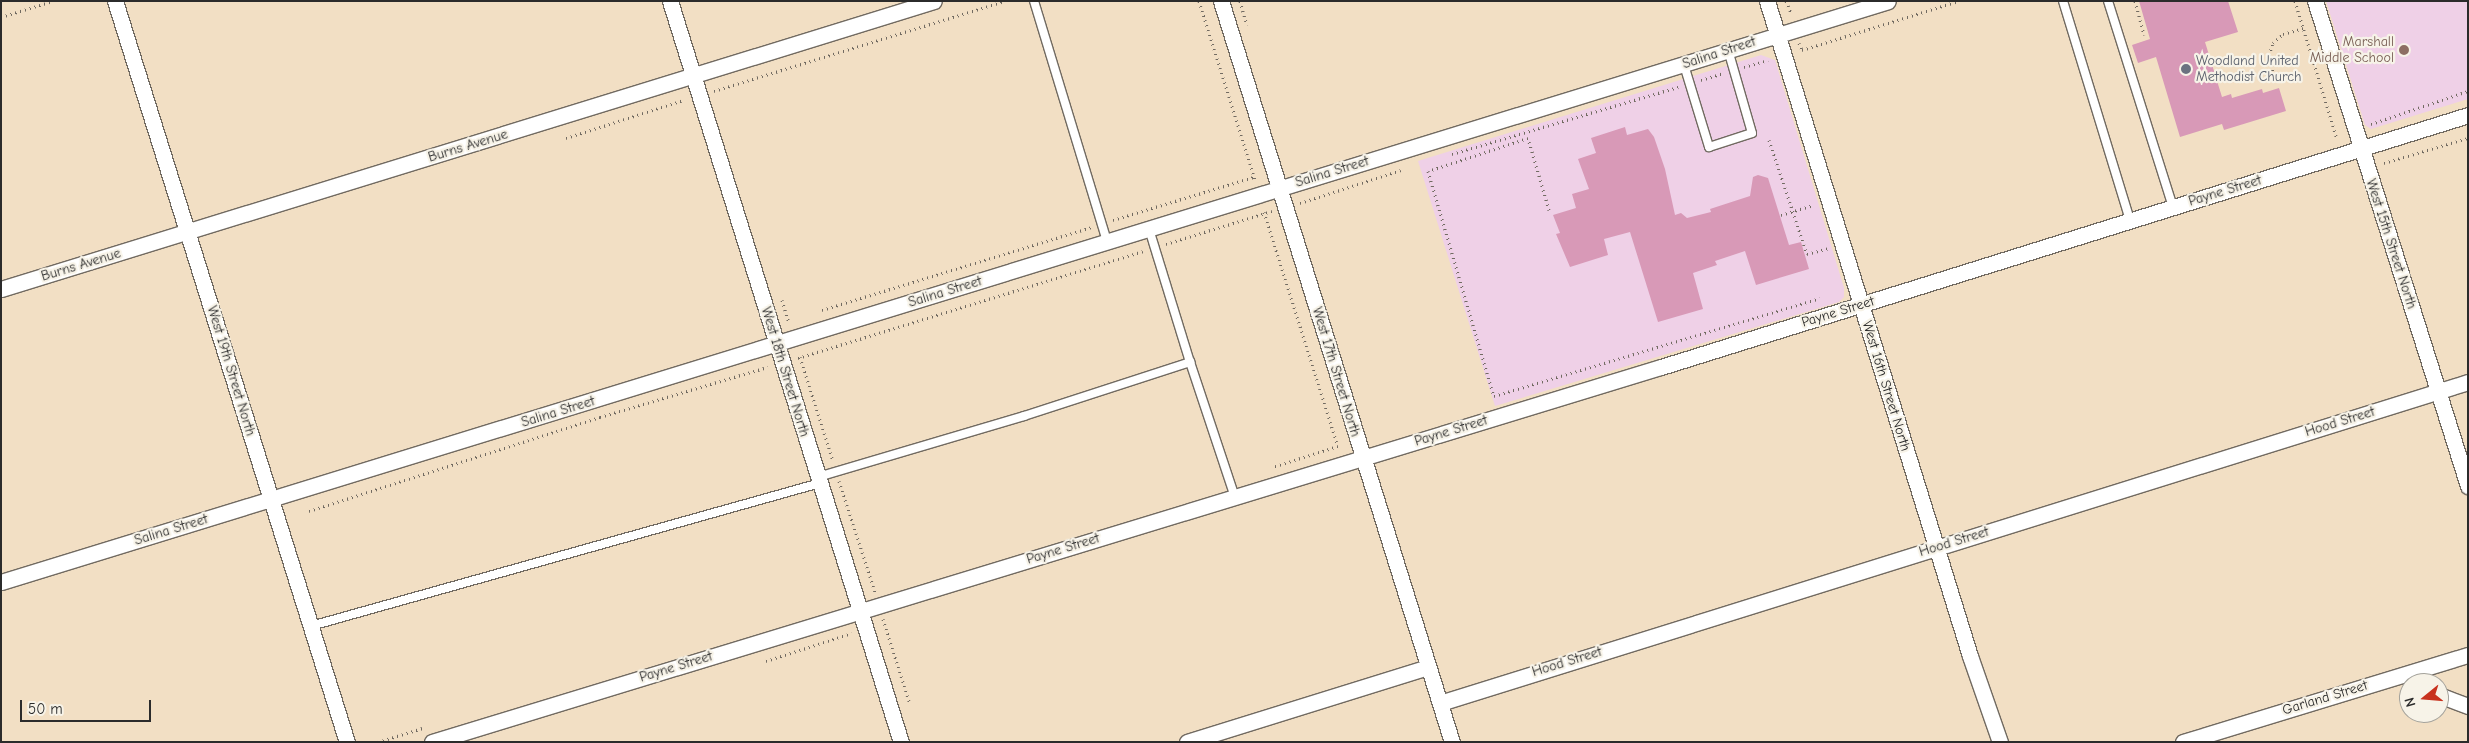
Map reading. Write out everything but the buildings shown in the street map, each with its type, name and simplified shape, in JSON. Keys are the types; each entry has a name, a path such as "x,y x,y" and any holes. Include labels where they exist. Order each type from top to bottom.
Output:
{"street":[{"name":"West 19th Street North","path":"115,1 347,742"},
{"name":"West 18th Street North","path":"670,1 901,742"},
{"name":"Burns Avenue","path":"1,289 934,1"},
{"name":"West 17th Street North","path":"1221,1 1452,742"},
{"name":"West 16th Street North","path":"1767,1 1937,547 2000,742"},
{"name":"Salina Street","path":"1,582 1888,1"},
{"name":"West 15th Street North","path":"2316,1 2360,148 2468,486"},
{"name":"Payne Street","path":"432,742 1861,305 2468,115"},
{"name":"Hood Street","path":"1440,704 2468,382"},
{"name":"Garland Street","path":"2183,742 2468,655"},
{"path":"1187,742 1428,667"},
{"path":"2395,677 2399,679"},
{"path":"2449,699 2468,706"}],"lane":[{"path":"1034,1 1107,242"},
{"path":"2063,1 2130,220"},
{"path":"2108,1 2173,207"},
{"path":"1684,65 1709,148 1752,133 1728,50"},
{"path":"1149,229 1190,362 1235,497"},
{"path":"311,626 819,480 1190,362"}],"path":[{"path":"1,17 53,1"},
{"path":"566,138 1005,1"},
{"path":"1786,1 1790,14 1798,11"},
{"path":"2135,1 2144,34"},
{"path":"2296,1 2338,138"},
{"path":"2275,80 2270,54 2273,43 2283,34 2304,28"},
{"path":"1445,156 1768,60"},
{"path":"1549,210 1528,138 1428,171 1494,396 1822,298"},
{"path":"1769,140 1791,212 1796,216 1807,254 1832,247"},
{"path":"309,511 600,417 783,363 1408,168"},
{"path":"817,312 1254,177"},
{"path":"1781,215 1819,204"},
{"path":"789,321 798,318"}],"shaded area":[{"name":"Marshall Middle School","path":"2326,1 2468,1 2468,99 2371,129 2365,125"},
{"path":"1761,55 1775,60 1844,288 1844,297 1839,302 1495,406 1418,161"}],"place":[{"name":"Marshall Middle School","path":"2404,50"},
{"name":"Woodland United Methodist Church","path":"2186,69"}]}
